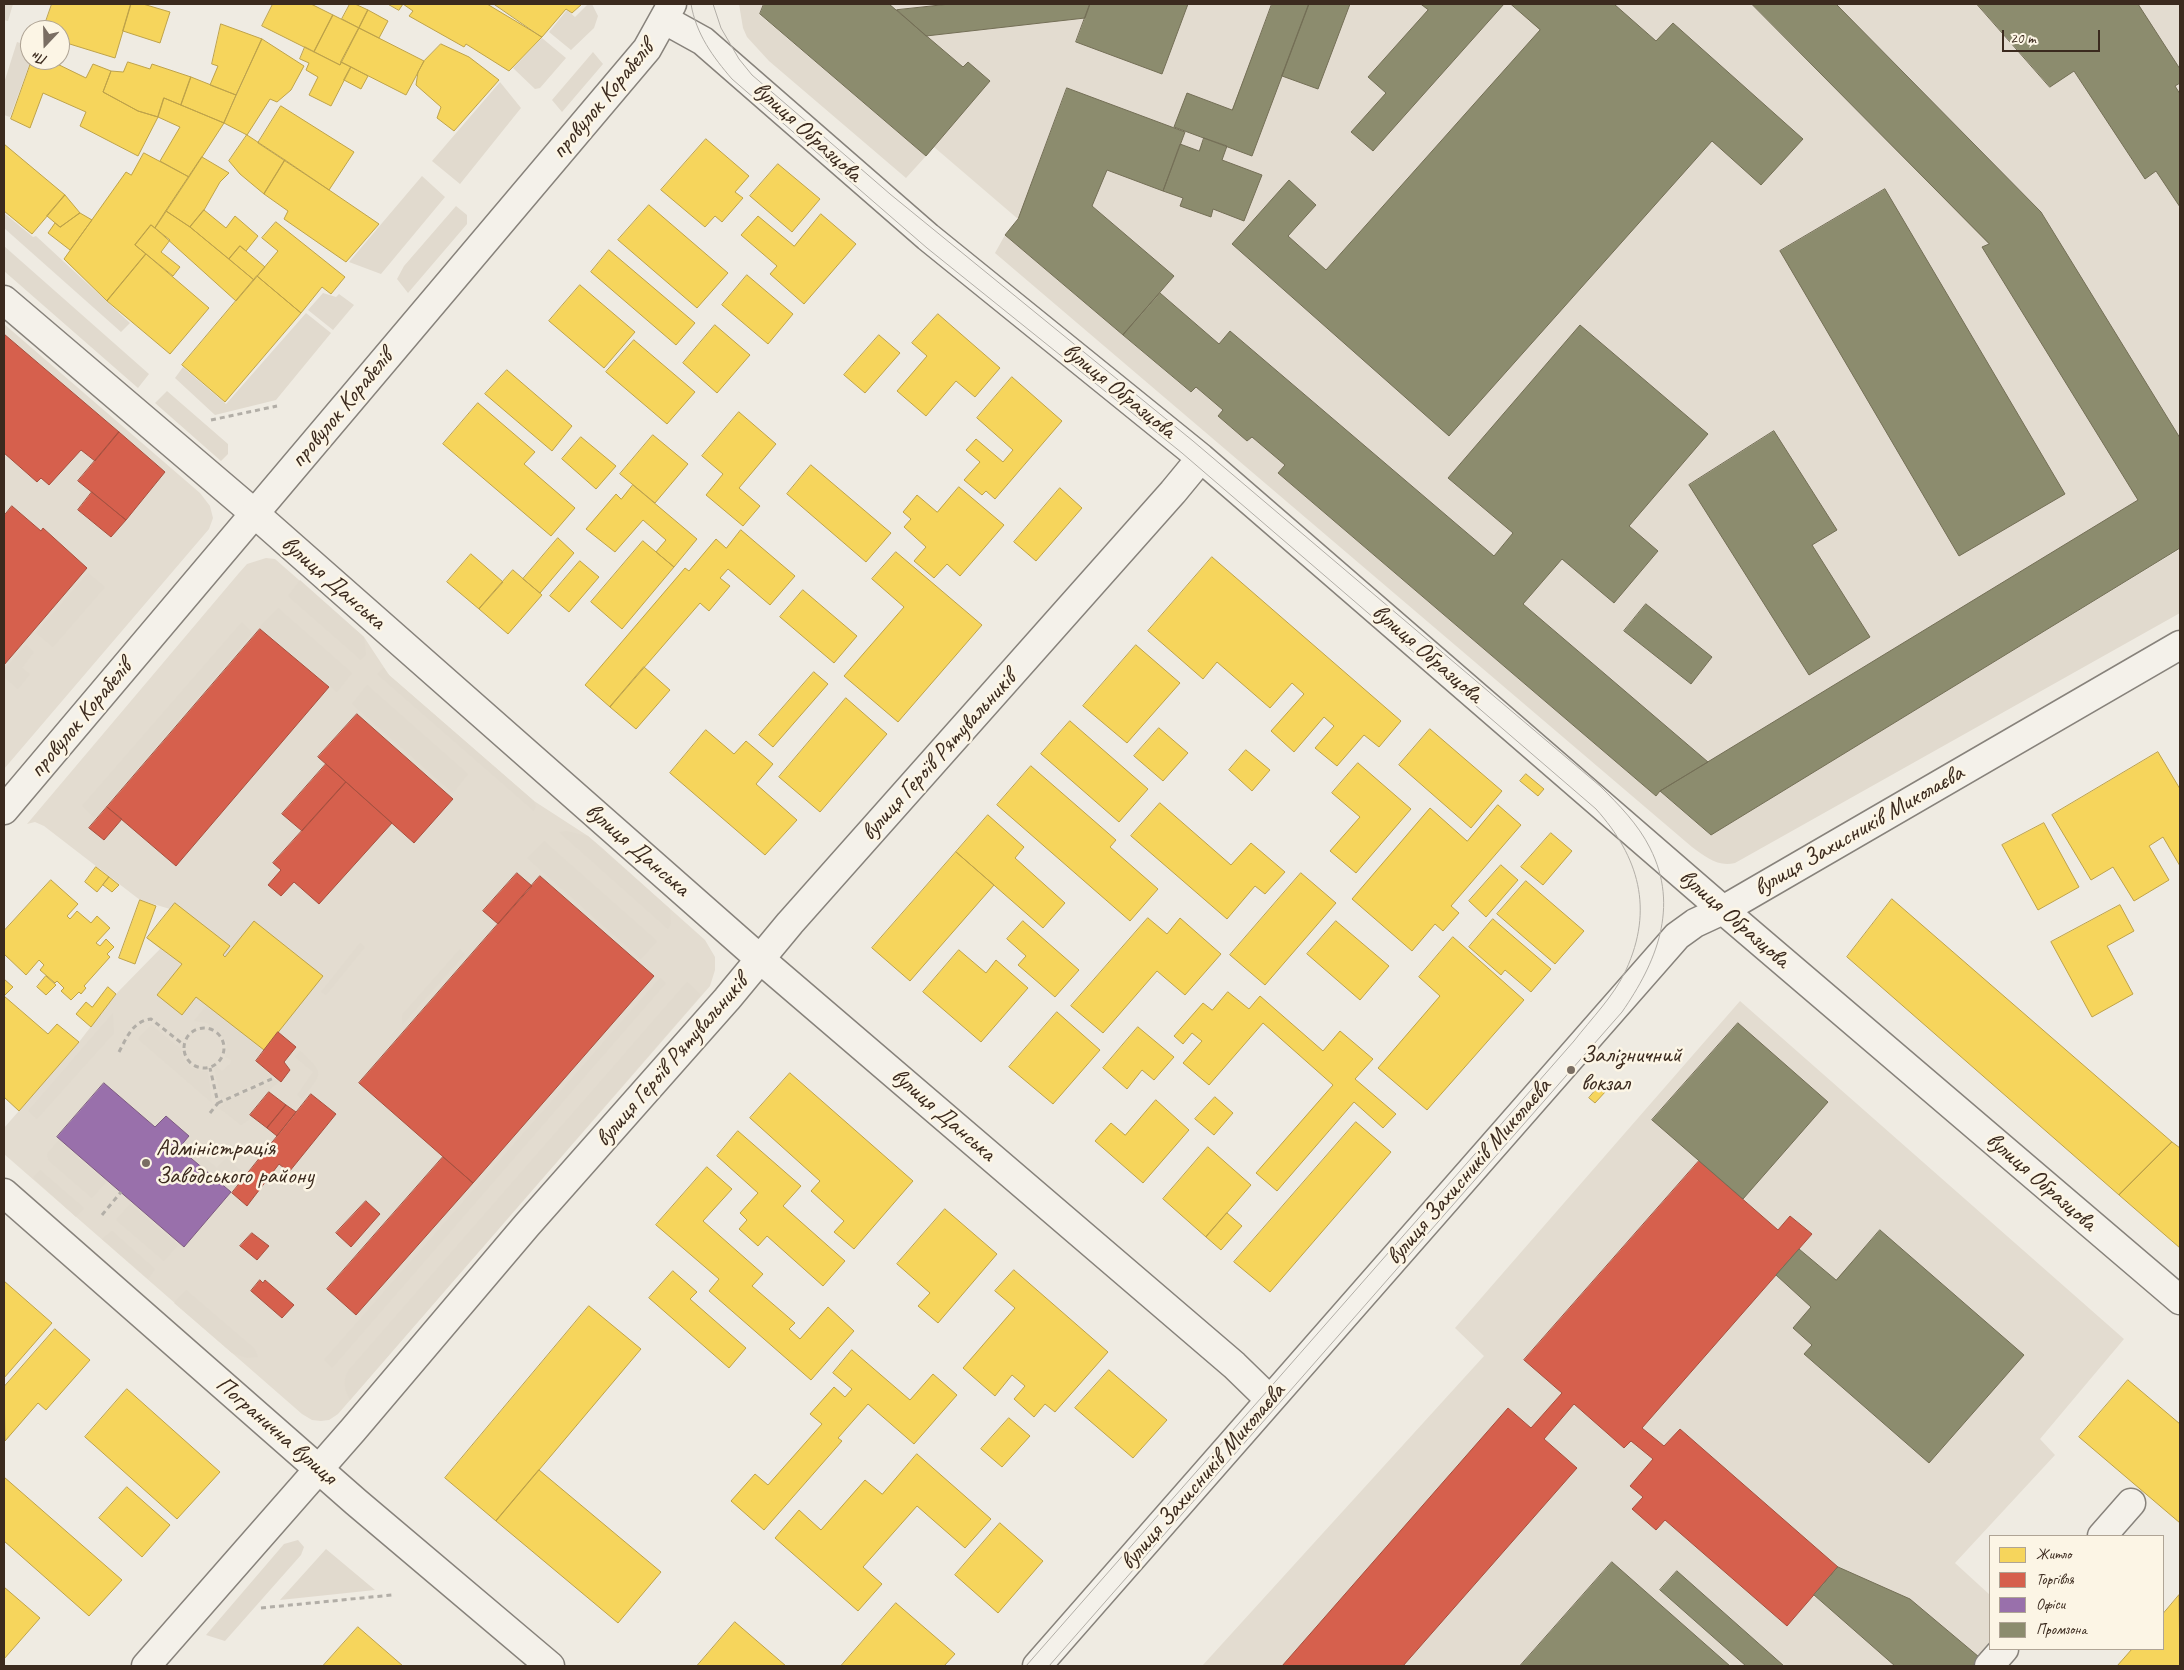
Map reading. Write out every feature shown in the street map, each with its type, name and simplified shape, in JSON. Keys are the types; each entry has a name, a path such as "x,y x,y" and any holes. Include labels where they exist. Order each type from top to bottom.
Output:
{"street":[{"name":"вулиця Образцова","path":"669,12 928,238 1201,458 1723,910 2180,1300"},
{"name":"провулок Корабелів","path":"4,810 647,49 669,12"},
{"name":"вулиця Данська","path":"4,300 254,513 760,959 1226,1359 1270,1400"},
{"name":"вулиця Героїв Рятувальників","path":"146,1666 353,1430 527,1225 1201,458"},
{"name":"вулиця Захисників Миколаєва","path":"1037,1666 1677,936 1695,923 1723,910 2180,645"},
{"name":"Погранична вулиця","path":"4,1193 318,1468 550,1666"},
{"path":"2103,1535 2131,1503"},
{"path":"1989,1666 2003,1650"}],"path":[{"path":"211,420 277,406"},
{"path":"119,1052 134,1026 143,1020 151,1019 184,1045"},
{"path":"204,1028 216,1032 221,1037 225,1048 220,1061 210,1068 204,1069 192,1065 185,1055 184,1045 188,1036 198,1029 204,1028"},
{"path":"210,1068 218,1103"},
{"path":"210,1113 218,1103 274,1078"},
{"path":"102,1214 121,1192"},
{"path":"261,1608 392,1595"}],"shaded area":[{"path":"4,4 13,4 8,21 4,20"},
{"path":"588,4 592,4 598,16 594,28 571,50 549,32 567,10 575,17"},
{"path":"739,4 764,4 760,15 926,156 906,178 769,61 747,37 743,28"},
{"path":"764,4 2180,4 2180,548 1711,835 1660,791 1656,796 1278,473 1284,465 1251,437 1247,441 1218,416 1195,387 1191,392 1005,235 1018,219 934,147 926,156 760,14"},
{"path":"542,38 566,58 540,88 535,89 513,68"},
{"path":"17,42 20,43 20,70 27,70 10,117 4,115 4,83"},
{"path":"593,52 603,64 562,112 552,100"},
{"path":"500,82 521,108 460,184 432,161"},
{"path":"422,176 445,197 381,274 349,262"},
{"path":"456,206 467,215 467,224 408,293 397,279 404,266"},
{"path":"4,213 33,237 36,236 130,323 121,332 4,228"},
{"path":"1005,235 1190,392 1196,387 1223,410 1219,417 1247,441 1252,437 1285,465 1278,473 1656,796 1660,791 1710,835 2180,549 2180,613 1735,863 1723,864 1707,858 1692,847 995,253"},
{"path":"4,246 149,374 138,388 4,271"},
{"path":"323,293 336,297 339,294 354,305 333,330 308,310"},
{"path":"306,313 331,333 276,400 215,415 175,378 183,367 226,404"},
{"path":"4,324 200,493 210,506 213,518 209,529 4,769"},
{"path":"167,391 228,444 228,454 221,461 155,403"},
{"path":"266,558 275,559 364,637 389,675 534,801 588,836 601,847 705,940 715,957 715,970 710,986 338,1414 329,1420 321,1421 312,1420 302,1414 4,1154 4,1128 79,1042 116,994 160,949 147,938 170,909 140,900 44,826 35,822 27,824 247,564"},
{"path":"88,573 105,587 53,647 36,633"},
{"path":"300,580 364,637 366,654 361,660 288,596"},
{"path":"278,608 352,673 337,692 260,627"},
{"path":"242,622 252,633 95,818 82,806"},
{"path":"26,645 34,652 22,668 30,674 18,689 4,677 4,670"},
{"path":"384,668 389,675 534,801 536,807 534,811 377,674"},
{"path":"367,685 468,774 453,793 352,704"},
{"path":"566,831 588,836 670,909 671,924 668,929 559,832"},
{"path":"544,841 657,941 641,959 527,858"},
{"path":"360,943 365,947 326,995 321,992"},
{"path":"460,949 465,954 402,1025 402,1015"},
{"path":"660,978 666,983 332,1368 324,1360"},
{"path":"687,982 701,995 350,1400 345,1385 348,1371"},
{"path":"1740,1001 2124,1339 2040,1439 2055,1455 1955,1563 1989,1594 1989,1650 1981,1666 1202,1666 1484,1356 1455,1328"},
{"path":"206,1006 262,1050 254,1062 272,1076 221,1099 214,1068 216,1066 222,1071 230,1064 231,1060 225,1057 227,1043 223,1038 207,1023 194,1021"},
{"path":"113,1013 114,1033 37,1119 28,1111"},
{"path":"151,1025 181,1049 182,1055 189,1066 197,1070 208,1071 212,1103 138,1039"},
{"path":"300,1051 314,1064 318,1074 302,1099 297,1095 313,1072 295,1057"},
{"path":"276,1080 279,1082 256,1104 249,1120 241,1125 219,1108 227,1100"},
{"path":"58,1141 106,1182 92,1198 48,1160 47,1154"},
{"path":"190,1146 217,1168 226,1158 245,1174 231,1190 185,1151"},
{"path":"40,1170 84,1208 76,1217 33,1178"},
{"path":"130,1204 178,1245 164,1261 116,1220"},
{"path":"112,1231 155,1269 148,1279 102,1239"},
{"path":"186,1290 255,1349 258,1357 247,1358 232,1353 174,1303"},
{"path":"298,1540 304,1547 301,1555 225,1641 206,1635 284,1544"},
{"path":"326,1549 375,1590 280,1600"}],"building: Житло":[{"path":"52,4 131,4 115,58 70,44 70,20 46,20"},
{"path":"131,4 143,4 170,12 160,43 123,31"},
{"path":"273,4 311,4 333,15 314,52 262,26"},
{"path":"350,4 355,4 368,10 359,28 342,19"},
{"path":"388,4 403,4 399,10"},
{"path":"403,4 487,4 542,37 509,71 466,44 464,47 409,16 413,11"},
{"path":"494,4 582,4 572,13 566,9 542,37"},
{"path":"368,10 388,21 379,38 359,28"},
{"path":"333,15 359,28 340,65 314,52"},
{"path":"221,24 262,39 236,95 210,85 218,66 212,64"},
{"path":"359,28 424,61 406,95 341,62"},
{"path":"262,39 304,66 291,90 277,102 270,99 247,135 224,123"},
{"path":"441,44 469,57 499,80 454,131 437,118 441,107 416,85 418,72 424,61"},
{"path":"305,47 340,65 341,62 351,67 331,106 309,95 318,77 306,70 309,63 300,59"},
{"path":"128,62 150,69 152,64 191,77 181,105 164,98 158,117 138,111 103,92 111,71 123,72"},
{"path":"93,64 111,71 103,92 138,111 158,117 138,156 80,126 86,112 43,93 30,128 11,119 28,70 70,70 86,78"},
{"path":"351,67 368,76 361,89 344,80"},
{"path":"191,77 236,95 224,123 181,105"},
{"path":"164,98 224,123 189,177 160,161 180,127 158,117"},
{"path":"281,106 354,152 329,190 258,143"},
{"path":"247,135 285,160 264,194 240,174 229,161"},
{"path":"706,139 749,176 735,192 743,198 722,222 715,216 705,227 661,190"},
{"path":"4,144 65,195 32,234 4,211"},
{"path":"144,153 189,177 155,228 151,225 135,245 146,254 107,301 64,259 126,172 131,175"},
{"path":"202,157 229,173 220,182 204,210 190,227 166,211"},
{"path":"285,160 379,224 346,262 284,219 288,211 264,194"},
{"path":"778,164 820,199 792,232 750,196"},
{"path":"65,195 80,213 60,227 47,216"},
{"path":"649,205 728,273 697,308 618,240"},
{"path":"204,210 226,228 235,216 258,236 246,251 240,246 229,259 190,227"},
{"path":"166,211 190,227 254,280 236,301 155,228"},
{"path":"80,213 92,220 70,250 48,233 55,223 60,227"},
{"path":"821,214 856,244 804,304 770,274 777,266 741,235 758,216 794,246"},
{"path":"276,222 345,277 331,294 322,287 301,313 257,276 278,251 262,238"},
{"path":"151,225 170,240 161,252 180,267 173,276 135,245"},
{"path":"240,246 265,267 254,280 229,259"},
{"path":"609,250 695,323 676,345 591,272"},
{"path":"146,254 209,308 170,354 107,301"},
{"path":"747,275 793,314 768,344 722,305"},
{"path":"257,276 301,313 225,402 182,365"},
{"path":"580,285 635,332 604,368 549,321"},
{"path":"938,314 1000,368 975,397 956,381 926,416 897,391 927,356 912,343"},
{"path":"715,325 750,355 717,393 683,363"},
{"path":"879,335 900,353 865,393 844,375"},
{"path":"634,340 695,392 667,424 606,372"},
{"path":"507,370 572,426 552,451 485,394"},
{"path":"1012,377 1062,421 995,499 986,491 982,495 964,480 980,462 966,450 976,439 1003,462 1013,450 977,418"},
{"path":"478,403 535,452 524,464 575,508 551,536 443,444"},
{"path":"739,412 776,444 739,488 760,506 743,526 706,495 723,474 702,456"},
{"path":"653,435 688,464 655,503 620,474"},
{"path":"581,437 616,466 596,489 562,459"},
{"path":"811,465 891,533 866,562 787,494"},
{"path":"633,485 697,539 674,567 656,552 666,540 643,520 615,552 586,529 616,494 621,499"},
{"path":"959,487 1004,525 960,576 947,564 934,578 914,561 926,547 904,527 911,519 903,512 917,495 937,512"},
{"path":"1060,488 1082,508 1036,561 1014,542"},
{"path":"741,530 795,576 770,605 728,569 720,578 730,586 709,611 700,603 610,707 585,685 685,568 689,571 716,539 726,548"},
{"path":"558,538 574,553 540,593 523,579"},
{"path":"643,541 674,567 622,629 591,602"},
{"path":"896,552 982,625 898,722 844,676 904,607 872,579"},
{"path":"471,554 503,582 479,609 447,582"},
{"path":"1212,557 1401,721 1379,747 1364,735 1337,766 1315,748 1334,726 1324,717 1294,752 1271,731 1304,694 1292,683 1270,708 1217,662 1203,679 1148,631"},
{"path":"580,561 599,577 569,612 550,596"},
{"path":"513,570 542,595 508,634 479,609"},
{"path":"803,590 857,636 834,663 780,617"},
{"path":"1136,645 1180,683 1127,743 1083,706"},
{"path":"644,667 670,690 636,729 610,707"},
{"path":"814,672 828,684 773,747 759,735"},
{"path":"846,698 887,734 820,812 779,777"},
{"path":"1070,721 1148,789 1119,822 1041,754"},
{"path":"1159,728 1188,753 1163,781 1134,756"},
{"path":"1430,729 1502,791 1471,828 1399,765"},
{"path":"706,730 734,754 746,741 773,764 756,784 797,820 765,855 670,773"},
{"path":"1246,750 1270,770 1252,791 1229,770"},
{"path":"2158,752 2180,789 2180,866 2163,837 2149,846 2169,880 2134,901 2113,867 2091,880 2052,815"},
{"path":"1358,763 1411,809 1356,873 1330,851 1360,817 1332,793"},
{"path":"1031,766 1116,840 1110,847 1158,889 1130,921 997,805"},
{"path":"1526,774 1544,789 1538,796 1520,781"},
{"path":"1160,803 1231,865 1251,843 1285,872 1265,894 1255,886 1227,919 1131,836"},
{"path":"1498,805 1521,825 1451,906 1459,913 1443,931 1435,924 1412,951 1352,899 1430,808 1467,841"},
{"path":"988,815 1024,847 1015,858 1065,903 1043,928 956,852"},
{"path":"2044,823 2079,887 2038,910 2002,845"},
{"path":"1551,833 1572,851 1543,885 1521,867"},
{"path":"956,852 994,885 910,981 872,948"},
{"path":"1501,865 1518,880 1486,917 1469,901"},
{"path":"96,867 109,877 97,892 85,882"},
{"path":"1301,873 1336,903 1265,985 1230,955"},
{"path":"109,877 119,885 112,892 103,885"},
{"path":"51,880 78,904 67,916 70,919 77,911 91,923 97,916 110,928 96,943 100,946 106,939 114,947 107,954 110,957 84,986 86,988 81,994 79,992 71,1000 61,991 64,988 57,981 55,983 40,970 44,965 39,960 26,975 4,954 4,931"},
{"path":"1526,881 1584,931 1555,964 1497,914"},
{"path":"1892,899 2172,1142 2119,1195 1847,957"},
{"path":"140,900 156,906 135,964 119,958"},
{"path":"175,903 230,946 223,955 225,957 254,921 323,976 264,1050 196,997 182,1015 157,995 182,964 147,938"},
{"path":"2120,905 2134,931 2107,946 2133,994 2092,1017 2051,942"},
{"path":"1148,918 1167,934 1180,918 1221,954 1185,995 1157,971 1103,1033 1071,1006"},
{"path":"1493,919 1551,969 1531,992 1505,970 1501,975 1469,947"},
{"path":"1023,921 1079,970 1055,997 1018,965 1026,956 1007,939"},
{"path":"1336,921 1389,966 1360,1000 1307,954"},
{"path":"1453,937 1524,1000 1427,1110 1378,1068 1440,996 1419,977"},
{"path":"959,950 986,973 996,960 1028,988 981,1042 923,992"},
{"path":"46,976 56,985 46,995 37,987"},
{"path":"4,979 13,987 4,996"},
{"path":"108,987 116,994 91,1027 76,1014 86,1002 92,1007"},
{"path":"1228,992 1249,1009 1260,996 1323,1051 1340,1031 1373,1059 1355,1079 1396,1114 1383,1128 1354,1102 1277,1191 1256,1173 1333,1085 1263,1023 1209,1085 1183,1063 1202,1041 1192,1033 1183,1044 1174,1036 1203,1003 1212,1010"},
{"path":"4,996 48,1034 57,1024 79,1042 19,1111 4,1097"},
{"path":"1057,1012 1100,1050 1053,1104 1009,1067"},
{"path":"1138,1027 1174,1057 1154,1080 1142,1070 1127,1089 1103,1068"},
{"path":"790,1073 913,1181 854,1249 834,1232 844,1221 811,1191 820,1181 750,1118"},
{"path":"1600,1085 1606,1091 1595,1103 1589,1098"},
{"path":"1215,1097 1233,1113 1214,1135 1195,1119"},
{"path":"1156,1100 1189,1130 1143,1183 1095,1141 1111,1123 1125,1135"},
{"path":"1356,1122 1391,1152 1270,1292 1234,1262"},
{"path":"738,1131 801,1186 783,1206 845,1261 823,1286 767,1236 758,1246 739,1229 747,1220 740,1213 758,1193 717,1156"},
{"path":"2172,1142 2180,1148 2180,1248 2119,1195"},
{"path":"1208,1147 1251,1185 1206,1237 1163,1199"},
{"path":"707,1167 732,1189 703,1221 763,1274 752,1286 795,1323 789,1329 800,1339 828,1307 854,1331 811,1380 709,1291 719,1279 656,1225"},
{"path":"945,1209 997,1254 938,1323 918,1306 930,1293 897,1264"},
{"path":"1227,1213 1242,1226 1221,1250 1206,1237"},
{"path":"1014,1270 1108,1352 1055,1412 1045,1404 1034,1417 1014,1399 1025,1386 1012,1375 995,1396 963,1368 1015,1308 995,1291"},
{"path":"673,1271 697,1292 690,1299 746,1348 729,1368 649,1298"},
{"path":"4,1281 52,1323 4,1378"},
{"path":"589,1306 641,1349 496,1521 445,1478"},
{"path":"55,1329 90,1360 46,1410 38,1403 5,1441 4,1387"},
{"path":"852,1350 910,1400 933,1374 957,1395 914,1444 868,1404 838,1438 842,1441 764,1530 731,1501 755,1474 768,1485 822,1424 810,1414 834,1387 845,1397 852,1389 833,1373"},
{"path":"1109,1370 1167,1420 1133,1458 1075,1408"},
{"path":"2128,1380 2180,1424 2180,1523 2079,1437"},
{"path":"127,1389 220,1472 177,1519 85,1437"},
{"path":"1009,1418 1030,1436 1002,1467 981,1449"},
{"path":"917,1454 991,1519 965,1548 917,1506 863,1567 882,1584 858,1611 775,1538 799,1510 821,1530 865,1480 882,1494"},
{"path":"539,1470 661,1572 618,1623 496,1521"},
{"path":"4,1477 122,1580 89,1616 4,1541"},
{"path":"127,1487 170,1525 142,1557 99,1518"},
{"path":"1000,1523 1043,1561 998,1613 955,1575"},
{"path":"4,1587 40,1618 4,1659"},
{"path":"2179,1595 2180,1666 2117,1666 2131,1650 2164,1650 2164,1613"},
{"path":"896,1603 955,1654 944,1666 841,1666"},
{"path":"735,1622 786,1666 697,1666"},
{"path":"358,1627 403,1666 323,1666"}],"building: Торгівля":[{"path":"4,334 119,432 95,461 81,450 49,485 41,478 37,482 4,453"},
{"path":"119,432 165,472 126,520 78,481"},
{"path":"92,492 126,520 111,537 78,510"},
{"path":"12,506 41,531 43,528 87,568 4,665 4,516"},
{"path":"260,629 329,687 176,866 107,807"},
{"path":"357,714 453,799 414,843 318,757"},
{"path":"326,764 346,782 302,831 282,814"},
{"path":"346,782 392,823 319,904 294,882 281,896 268,885 281,870 273,863"},
{"path":"107,807 122,819 104,840 89,828"},
{"path":"517,873 532,886 498,924 483,911"},
{"path":"540,876 654,976 473,1183 359,1083"},
{"path":"278,1032 296,1047 284,1062 290,1070 281,1082 256,1061"},
{"path":"269,1092 286,1105 267,1128 250,1115"},
{"path":"311,1094 336,1114 289,1172 279,1164 247,1206 232,1193"},
{"path":"286,1105 296,1112 277,1136 267,1128"},
{"path":"443,1157 473,1183 356,1315 327,1289"},
{"path":"1699,1161 1778,1230 1790,1216 1812,1234 1642,1428 1664,1446 1680,1429 1838,1567 1787,1626 1665,1520 1656,1530 1632,1509 1643,1497 1630,1486 1653,1459 1631,1441 1624,1448 1574,1404 1544,1439 1577,1468 1403,1666 1282,1666 1508,1408 1531,1428 1562,1393 1524,1360"},
{"path":"366,1201 380,1214 351,1247 336,1233"},
{"path":"252,1233 269,1246 257,1260 240,1246"},
{"path":"260,1280 263,1283 265,1280 294,1305 282,1318 251,1291"}],"building: Офіси":[{"path":"104,1083 155,1127 166,1116 189,1136 179,1148 231,1192 184,1247 57,1137"}],"building: Промзона":[{"path":"764,4 889,4 963,67 968,62 990,81 926,156 760,14"},
{"path":"950,4 1090,4 1085,18 926,36 897,10"},
{"path":"1090,4 1188,4 1162,74 1076,42"},
{"path":"1272,4 1309,4 1252,156 1174,127 1187,93 1232,110"},
{"path":"1309,4 1350,4 1318,89 1282,76"},
{"path":"1421,4 1504,4 1373,151 1351,132 1386,93 1368,77 1428,10"},
{"path":"1511,4 1614,4 1656,41 1673,23 1803,139 1761,185 1712,141 1449,436 1232,244 1289,180 1316,205 1288,236 1326,270 1540,30"},
{"path":"1752,4 1836,4 2041,212 2180,438 2180,548 1711,835 1660,791 2138,500 1982,247 1989,244"},
{"path":"1977,4 2138,4 2180,69 2180,83 2175,86 2180,94 2180,207 2156,171 2145,179 2074,71 2050,87"},
{"path":"1067,88 1185,132 1163,191 1107,170 1092,206 1174,276 1123,335 1005,235 1018,219"},
{"path":"1204,138 1227,146 1222,160 1262,175 1244,221 1213,209 1211,217 1180,206 1183,198 1163,191 1180,144 1199,151"},
{"path":"1885,189 2065,494 1959,556 1780,251"},
{"path":"1160,293 1219,344 1230,331 1494,556 1513,533 1448,478 1580,325 1708,434 1629,526 1658,551 1614,603 1562,559 1523,604 1708,762 1660,791 1656,796 1278,473 1285,465 1252,437 1247,441 1218,416 1223,410 1196,387 1191,392 1123,335"},
{"path":"1774,431 1837,530 1812,545 1870,637 1809,675 1689,485"},
{"path":"1646,604 1712,657 1691,684 1624,631"},
{"path":"1738,1023 1828,1102 1743,1199 1652,1120"},
{"path":"1880,1230 2024,1355 1929,1463 1804,1354 1812,1345 1793,1328 1811,1307 1776,1275 1799,1249 1836,1280"},
{"path":"1612,1562 1730,1666 1520,1666"},
{"path":"1838,1567 1910,1599 1985,1662 1981,1666 1895,1666 1814,1595"},
{"path":"1677,1571 1784,1666 1746,1666 1660,1590"}],"tram line":[{"path":"691,4 701,35 718,62 732,79 927,248 1182,453 1596,809 1611,827 1623,846 1632,865 1638,885 1640,905 1635,948 1621,980 1602,1007 1026,1666"},
{"path":"713,4 721,28 739,59 752,75 890,194 1193,441 1600,786 1640,831 1650,848 1659,870 1663,892 1660,934 1645,974 1622,1012 1049,1666"}],"place":[{"name":"Залізничний вокзал","path":"1571,1070"},
{"name":"Адміністрація Заводського району","path":"146,1163"}]}
